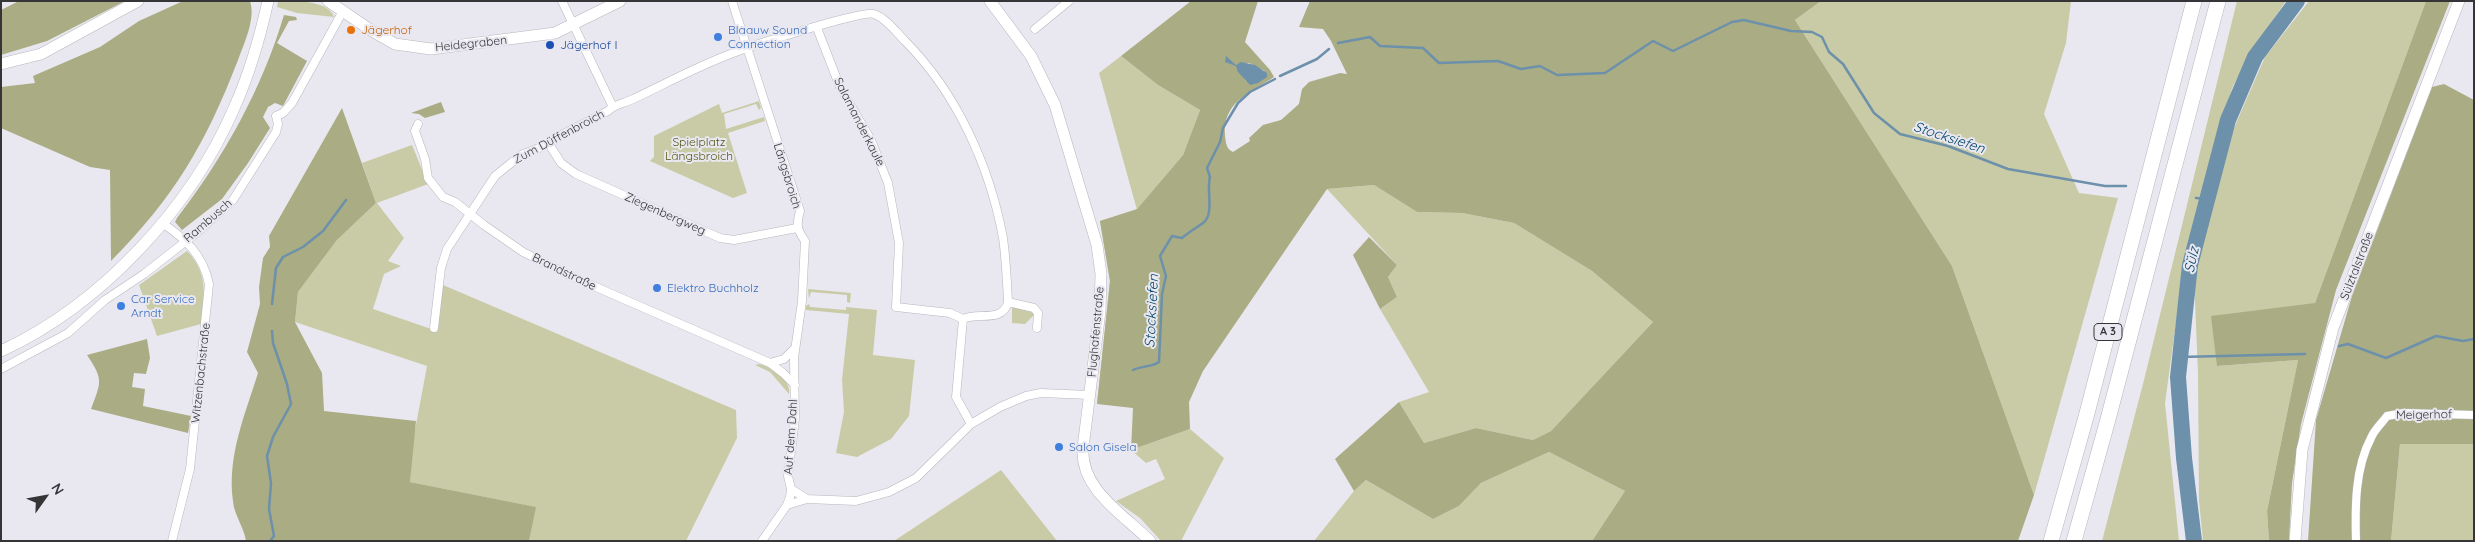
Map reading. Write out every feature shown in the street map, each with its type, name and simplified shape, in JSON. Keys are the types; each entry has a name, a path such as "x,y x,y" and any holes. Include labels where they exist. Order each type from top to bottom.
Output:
{"highway":[{"name":"A 3","path":"2051,541 2086,417 2194,1"},
{"name":"A 3","path":"2074,541 2218,1"}],"main road":[{"path":"1,64 41,54 138,1"},
{"path":"1,351 50,324 91,294 134,254 162,223 188,189 235,107 254,55 268,1"},
{"name":"Heidegraben","path":"328,1 395,44 430,49 537,37 555,33 620,1"},
{"name":"Flughafenstraße","path":"990,1 1031,56 1056,106 1094,233 1100,263 1101,286 1083,453 1086,476 1096,489 1150,541"},
{"name":"Sülztalstraße","path":"2295,541 2302,450 2333,328 2459,1"}],"street":[{"name":"Zum Düffenbroich","path":"562,1 612,105"},
{"name":"Längsbroich","path":"732,1 800,212 797,228 805,241 797,347 794,358 795,385"},
{"path":"1035,28 1069,1"},
{"name":"Rambusch","path":"1,370 68,333 105,300 144,274 233,200 276,132 278,124 276,116 283,113 292,103 343,11"},
{"name":"Zum Düffenbroich","path":"434,328 441,268 447,249 501,170 521,155 549,144 561,135 608,111 612,105 629,101 687,71 746,48 852,16 875,14 884,20 913,49 947,96 971,140 987,177 1002,237 1008,302"},
{"name":"Salamanderkaule","path":"817,28 840,87 871,140 888,183 899,243 896,307 950,313 964,319"},
{"name":"Brandstraße","path":"418,124 415,131 425,159 428,178 443,197 454,202 469,215 523,252 556,270 770,363 795,385"},
{"name":"Ziegenbergweg","path":"549,144 561,163 576,174 720,238 734,240 797,228"},
{"name":"Witzenbachstraße","path":"162,223 186,240 202,260 208,277 209,293 190,469 172,541"},
{"path":"971,424 958,404 955,390 964,319 976,315 998,315 1005,310 1008,302 1034,308 1038,313 1037,328"},
{"path":"770,363 784,359 797,347"},
{"name":"Auf dem Dahl","path":"762,541 787,505 790,489 788,476 795,419 795,385"},
{"path":"787,505 807,499 856,501 889,492 916,478 971,424 1000,407 1026,396 1041,393 1090,395"},
{"name":"Meigerhof","path":"2356,541 2360,468 2371,437 2387,416 2404,413 2474,415"},
{"path":"790,489 807,499"}],"green space":[{"path":"19,1 125,1 47,41 1,55 1,10"},
{"path":"183,1 250,1 252,15 248,31 226,90 200,144 186,168 153,214 111,261 110,170 90,167 1,128 1,87 35,83 33,76 100,47 139,21"},
{"path":"278,1 318,4 331,11 334,17 297,13 277,7"},
{"path":"1191,1 1258,1 1245,42 1274,77 1239,100 1228,115 1225,124 1225,139 1228,147 1233,152 1250,141 1249,138 1263,125 1281,120 1299,104 1302,89 1309,82 1340,73 1347,74 1323,29 1299,27 1310,1 1821,1 1795,20 1952,266 2034,495 2018,541 1592,541 1625,491 1549,452 1481,483 1459,506 1433,519 1366,480 1354,491 1335,459 1399,402 1424,443 1476,428 1533,440 1551,431 1653,322 1592,271 1514,223 1462,213 1417,212 1374,185 1327,189 1203,371 1189,402 1190,429 1131,450 1133,408 1097,404 1110,281 1100,221 1137,209 1183,155 1200,110 1158,85 1121,56","holes":["1249,63 1265,71 1246,81 1236,65"]},
{"path":"1821,1 2071,1 2066,43 2044,114 2079,193 2118,198 2034,495 1952,266 1795,20"},
{"path":"2237,1 2286,1 2255,46 2233,86 2213,148 2184,265 2165,403 2179,541 2102,541 2144,380"},
{"path":"2309,1 2426,1 2315,303 2217,366 2298,360 2267,511 2269,541 2203,541 2199,501 2198,374 2194,277 2231,135 2265,57"},
{"path":"2426,1 2450,1 2336,290 2301,424 2292,483 2289,541 2269,541 2267,511 2298,360 2217,366 2211,316 2315,303"},
{"path":"284,15 296,17 297,20 289,21 277,43 307,61 283,106 275,103 268,107 263,117 270,128 222,199 182,230 175,222 210,171 240,121 265,69"},
{"path":"1121,56 1158,85 1200,110 1183,155 1137,210 1099,73"},
{"path":"2444,84 2474,100 2474,444 2400,444 2391,541 2308,541 2316,420 2352,296 2432,87"},
{"name":"Spielplatz Längsbroich","path":"759,101 761,108 759,110 756,104 724,114 726,129 764,117 765,121 728,133 747,193 733,198 650,161 654,157 654,136 719,104 722,113"},
{"path":"441,102 445,112 425,118 419,114 411,113"},
{"path":"342,108 376,203 337,240 298,292 295,322 322,373 324,411 416,421 410,482 536,507 529,541 246,541 234,506 232,484 238,436 258,373 247,352 260,304 259,287 263,258 270,247 269,236"},
{"path":"412,145 428,184 377,203 404,238 388,261 401,266 384,274 373,309 437,331 443,285 736,410 737,438 686,541 529,541 535,507 410,482 412,446 427,366 295,322 298,292 337,240 376,203 362,163"},
{"path":"1374,185 1417,212 1462,213 1514,223 1592,271 1653,322 1551,431 1533,440 1476,428 1424,443 1399,402 1429,392 1380,309 1397,297 1388,277 1397,265 1327,189"},
{"path":"1137,210 1097,404 1110,281 1100,221"},
{"path":"1369,237 1397,265 1388,277 1397,297 1380,309 1353,255"},
{"path":"187,251 199,268 202,277 204,294 201,324 157,336 139,285"},
{"path":"808,289 851,293 850,303 847,302 847,295 811,292 809,299"},
{"path":"809,304 810,307 846,310 846,307 877,310 873,355 915,360 909,416 891,439 857,457 836,453 844,412 842,380 849,314 806,310 806,306"},
{"path":"1012,305 1029,307 1035,314 1025,324 1012,323"},
{"path":"147,339 150,358 146,374 134,373 132,387 145,389 143,406 191,416 188,433 91,409 99,387 99,381 96,370 87,355"},
{"path":"759,364 769,368 784,379 789,389 789,394 770,372 755,365"},
{"path":"1190,429 1224,458 1181,541 1161,541 1140,518 1116,501 1165,479 1156,459 1146,463 1131,450"},
{"path":"2400,444 2474,444 2474,541 2391,541"},
{"path":"1549,452 1625,491 1592,541 1314,541 1354,491 1366,480 1433,519 1459,506 1481,483"},
{"path":"1001,470 1057,541 894,541"}],"water":[{"path":"1226,56 1236,65 1241,62 1255,65 1267,73 1267,77 1258,83 1250,85 1238,72 1236,66 1225,62"}],"waterway":[{"name":"Sülz","path":"2194,541 2184,458 2178,377 2190,265 2228,120 2255,57 2297,1"},
{"name":"Stocksiefen","path":"1338,43 1370,37 1380,46 1423,48 1439,63 1498,61 1521,69 1540,66 1557,75 1605,73 1653,41 1673,51 1732,22 1744,20 1791,31 1812,32 1822,37 1829,52 1843,64 1874,113 1900,134 1948,146 2008,169 2105,186 2126,186"},
{"name":"Stocksiefen","path":"1280,76 1317,59 1329,49"},
{"name":"Stocksiefen","path":"1133,370 1159,362 1162,294 1166,276 1160,256 1172,236 1182,238 1207,219 1209,214 1210,177 1207,168 1220,142 1223,128 1238,103 1250,92 1275,79"},
{"name":"Stocksiefen","path":"2196,198 2207,199"},
{"path":"272,304 276,268 283,257 303,247 323,231 346,200"},
{"path":"270,541 274,536 269,509 271,483 267,456 273,437 291,404 287,384 273,343 272,331"},
{"path":"2339,346 2348,344 2386,358 2436,336 2463,341 2474,339"},
{"path":"2180,357 2305,354"}],"place":[{"name":"Jägerhof","path":"351,30"},
{"name":"Blaauw Sound Connection","path":"718,37"},
{"name":"Jägerhof I","path":"550,45"},
{"name":"Elektro Buchholz","path":"657,288"},
{"name":"Car Service Arndt","path":"121,306"},
{"name":"Salon Gisela","path":"1059,447"}]}
